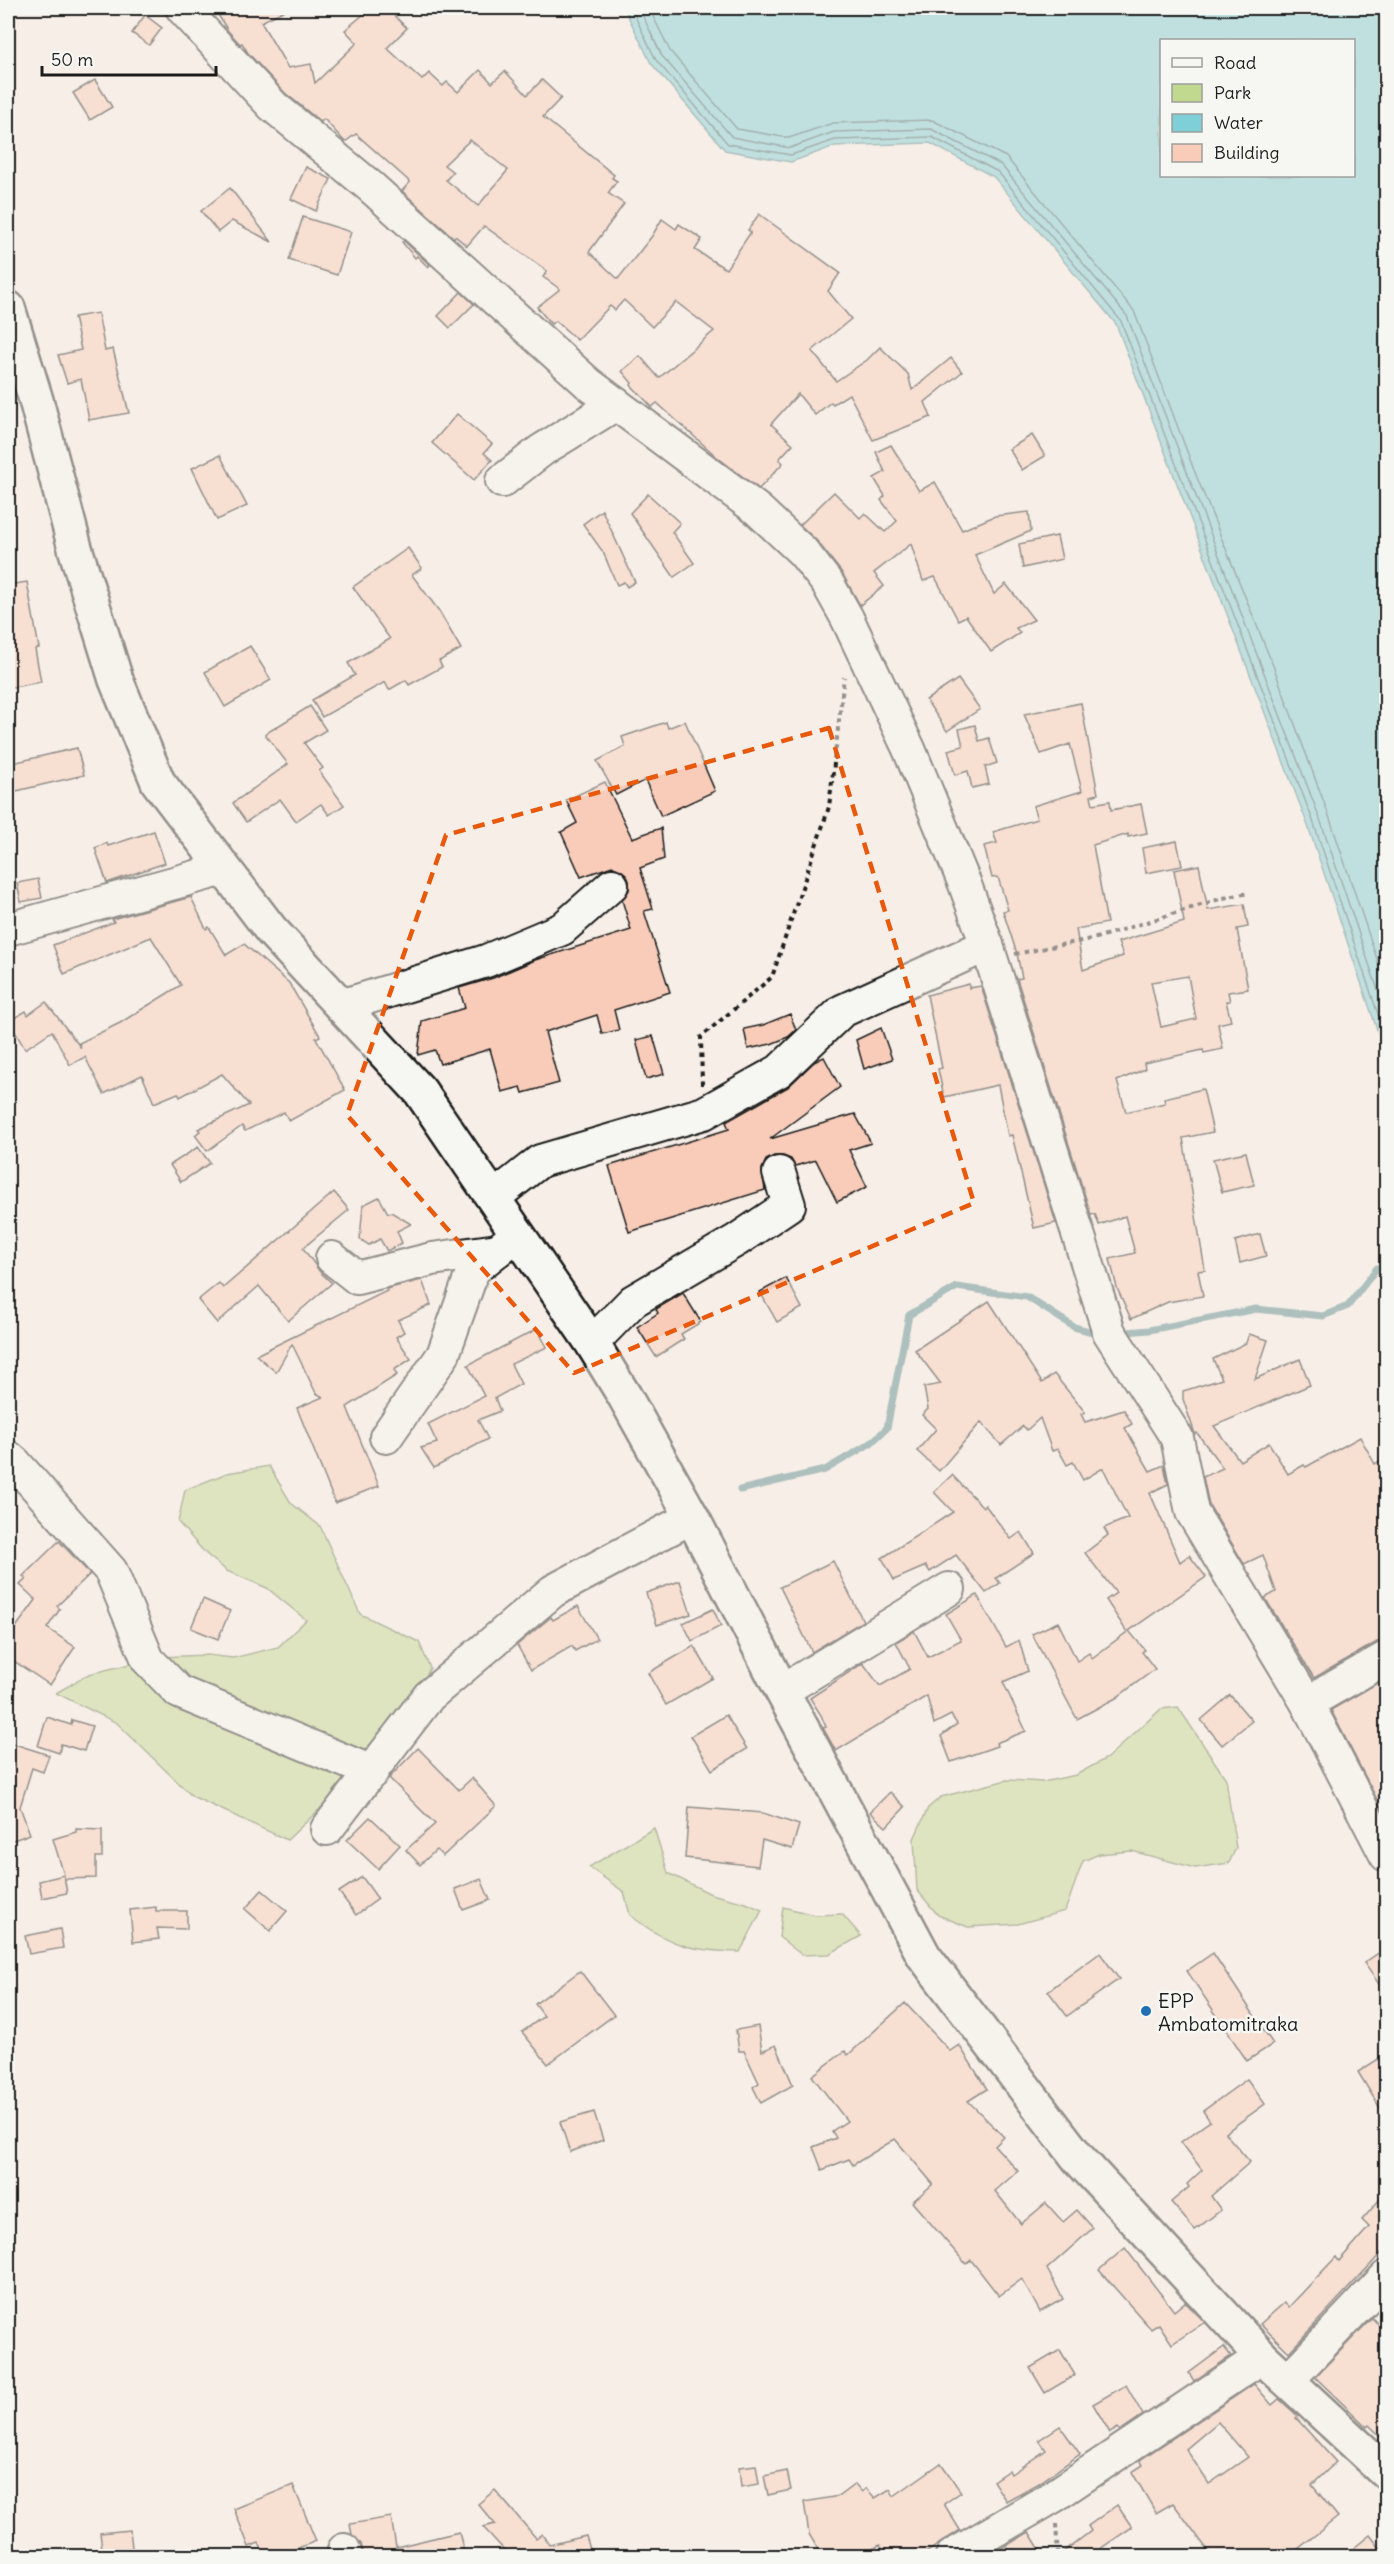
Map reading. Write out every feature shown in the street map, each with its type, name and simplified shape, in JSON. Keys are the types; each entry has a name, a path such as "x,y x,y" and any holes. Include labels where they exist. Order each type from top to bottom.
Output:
{"main road":[{"path":"8,308 36,400 75,548 116,680 158,782 271,930 420,1090 493,1198 508,1242 592,1343 692,1517 782,1692 924,1956 1077,2158 1262,2357 1386,2472"}],"street":[{"path":"182,8 273,106 371,187 589,384 758,510 803,552 828,585 847,618 909,749 964,882 989,952 1108,1332 1177,1438 1192,1512 1307,1703 1386,1855"},
{"path":"502,481 542,450 616,404"},
{"path":"8,928 224,869"},
{"path":"341,1006 486,961 562,929 612,885"},
{"path":"493,1198 540,1161 704,1113 779,1071 842,1011 989,952"},
{"path":"592,1343 633,1301 737,1240 789,1205 779,1173"},
{"path":"332,1258 357,1278 508,1242"},
{"path":"386,1437 443,1355 472,1270 508,1242"},
{"path":"8,1457 111,1571 148,1660 179,1692 372,1772"},
{"path":"327,1829 429,1696 553,1591 692,1517"},
{"path":"782,1692 949,1589"},
{"path":"1307,1703 1386,1658"},
{"path":"1287,2380 1386,2277"},
{"path":"952,2556 1054,2496 1262,2357"}],"path":[{"path":"704,1113 701,1036 772,977 829,807 844,672"},
{"path":"989,952 1096,938 1223,898 1249,893"}],"highlighted area":[{"path":"829,728 974,1203 574,1373 347,1115 446,835"}],"green space":[{"path":"269,1466 291,1503 320,1526 360,1614 419,1642 430,1668 396,1737 287,1840 192,1796 117,1723 56,1693 89,1674 159,1657 207,1655 233,1658 278,1647 306,1620 267,1588 227,1571 205,1553 178,1522 185,1490 227,1473"},
{"path":"1178,1707 1226,1779 1236,1848 1229,1863 1195,1868 1132,1851 1099,1854 1083,1861 1065,1911 1018,1924 968,1927 938,1915 917,1890 914,1839 928,1808 941,1797 1007,1780 1043,1782 1076,1775 1107,1758 1161,1709"},
{"path":"654,1828 668,1873 711,1894 746,1903 762,1910 740,1952 694,1948 657,1934 630,1915 624,1892 589,1867"},
{"path":"783,1907 815,1915 842,1914 861,1936 829,1954 802,1955 779,1937"}],"water":[{"path":"624,8 1386,8 1386,1056 1307,823 1116,324 994,177 930,143 835,146 791,162 725,150 651,63"}],"building":[{"path":"214,8 289,8 261,22 288,68 311,64 315,83 357,43 345,30 371,8 386,8 407,28 387,48 422,80 429,73 443,86 447,82 458,92 480,70 492,83 505,71 527,95 542,80 561,98 543,117 614,175 612,178 617,181 608,193 624,204 589,252 618,279 652,236 662,219 676,229 679,224 702,239 695,250 726,269 751,232 748,230 759,214 840,273 828,291 851,319 812,351 836,381 867,360 880,347 908,374 912,390 951,358 962,372 925,402 931,417 873,440 849,394 833,404 831,402 815,415 798,394 771,424 793,444 779,459 783,463 759,489 717,457 657,403 652,407 631,385 632,383 622,371 640,356 659,378 714,331 676,302 652,327 624,300 615,310 610,306 577,340 556,321 551,324 537,307 560,289 543,277 547,271 484,226 467,246 455,236 454,238 402,191 410,182 356,134 345,142 324,119 321,122 285,93 248,53 242,43 240,44 228,31","holes":["470,140 508,170 478,206 446,180 453,172 444,165"]},
{"path":"145,15 162,28 149,45 132,33"},
{"path":"95,80 112,107 90,120 73,93"},
{"path":"306,167 331,179 316,211 291,199"},
{"path":"230,188 272,242 232,221 218,232 201,211"},
{"path":"303,217 351,232 337,275 289,260"},
{"path":"404,241 430,265 428,267 417,256 415,258 402,242"},
{"path":"461,292 474,304 450,328 438,316"},
{"path":"98,313 105,351 113,349 129,413 89,420 81,379 67,383 58,355 81,350 74,317"},
{"path":"457,414 492,444 484,453 492,460 474,480 432,443"},
{"path":"1032,435 1045,456 1022,470 1009,449"},
{"path":"891,445 919,491 935,482 962,530 995,516 1029,512 1031,531 975,555 994,594 1006,584 1034,620 1016,628 1020,633 991,652 966,616 958,620 935,577 923,581 911,544 874,573 884,586 860,605 842,573 817,541 800,525 834,492 860,518 865,513 885,532 897,521 881,500 885,496 874,478 885,472 876,452"},
{"path":"220,455 247,506 217,520 192,468"},
{"path":"648,494 680,523 672,532 694,563 674,577 630,513"},
{"path":"602,510 635,582 627,587 624,582 617,585 603,552 583,524"},
{"path":"1057,536 1062,559 1023,568 1019,544"},
{"path":"408,548 422,568 412,575 439,611 461,649 439,661 442,667 409,685 406,680 389,690 385,682 322,717 312,700 355,675 348,663 390,639 353,587"},
{"path":"27,582 39,648 35,649 41,682 8,688 8,585"},
{"path":"250,646 271,680 225,707 205,672"},
{"path":"958,679 980,709 947,731 926,700"},
{"path":"1081,703 1098,794 1091,796 1093,804 1110,801 1111,810 1141,804 1147,833 1128,837 1128,834 1093,845 1107,923 1076,929 1083,970 1123,956 1118,942 1184,922 1174,870 1199,865 1208,910 1244,904 1248,927 1237,929 1248,989 1228,992 1230,1001 1226,1001 1231,1021 1218,1024 1223,1049 1204,1053 1203,1050 1144,1063 1145,1069 1117,1081 1126,1112 1165,1103 1164,1098 1203,1089 1213,1132 1183,1138 1205,1270 1198,1271 1203,1296 1168,1302 1131,1319 1117,1288 1110,1259 1135,1253 1125,1216 1099,1225 1095,1214 1091,1215 1017,979 1022,978 1003,911 1008,910 998,877 992,878 984,846 997,843 993,832 1037,819 1033,806 1082,791 1070,744 1041,754 1024,714","holes":["1188,976 1196,1019 1161,1027 1151,982"]},
{"path":"310,706 326,730 304,743 323,768 319,771 344,805 329,815 321,804 296,821 280,799 246,822 233,803 288,764 265,734"},
{"path":"685,721 715,791 661,816 645,780 616,795 597,761 625,746 622,737 666,722 668,728"},
{"path":"975,725 979,741 989,738 997,763 985,767 989,784 972,788 968,771 955,775 948,750 963,746 959,729"},
{"path":"77,748 84,775 8,793 8,764"},
{"path":"605,782 632,838 661,828 664,859 640,868 653,909 644,911 670,992 614,1010 619,1030 602,1034 597,1015 545,1032 559,1083 523,1093 521,1087 502,1092 490,1049 440,1064 435,1050 418,1055 422,1021 465,1008 459,988 493,978 535,960 631,930 622,900 629,890 626,874 612,866 581,877 561,832 577,823 566,800"},
{"path":"154,831 165,863 107,883 95,848"},
{"path":"1177,841 1182,866 1146,873 1142,848"},
{"path":"38,879 42,898 21,902 17,883"},
{"path":"191,897 206,929 209,927 226,955 244,944 289,983 320,1036 316,1038 345,1090 289,1121 284,1112 245,1131 242,1126 207,1151 195,1135 200,1131 198,1129 249,1105 222,1074 180,1097 178,1093 154,1103 142,1075 104,1094 85,1057 70,1065 52,1031 25,1049 9,1021 26,1011 28,1015 46,1002 81,1048 79,1043 120,1023 181,985 151,937 64,974 53,945 114,922 112,919"},
{"path":"969,984 969,988 981,986 1056,1223 1034,1228 1012,1135 1008,1136 998,1085 944,1097 938,1069 942,1068 927,995"},
{"path":"790,1014 796,1030 788,1037 771,1044 748,1049 744,1029 763,1025"},
{"path":"881,1028 892,1059 864,1069 856,1040"},
{"path":"653,1036 664,1074 646,1079 636,1040"},
{"path":"824,1057 840,1087 770,1139 855,1114 871,1143 849,1150 867,1187 837,1202 816,1160 795,1166 791,1159 774,1156 766,1160 762,1169 765,1190 629,1232 609,1166 729,1129 726,1122 788,1087 814,1062"},
{"path":"198,1147 210,1163 181,1182 170,1165"},
{"path":"1246,1152 1254,1185 1222,1192 1213,1159"},
{"path":"334,1192 349,1210 303,1248 320,1272 332,1283 288,1321 259,1286 217,1323 198,1300 219,1283 223,1288"},
{"path":"379,1197 388,1213 391,1212 411,1224 397,1231 402,1243 387,1251 380,1239 369,1245 360,1239 363,1205"},
{"path":"1260,1234 1266,1256 1240,1263 1235,1241"},
{"path":"786,1278 802,1308 777,1322 760,1292"},
{"path":"422,1280 431,1305 398,1320 404,1332 396,1337 411,1359 394,1370 397,1375 347,1407 379,1486 335,1503 297,1408 323,1397 316,1393 292,1344 276,1372 256,1355 387,1291 386,1289"},
{"path":"683,1293 701,1322 681,1334 684,1339 656,1357 637,1327 658,1313 656,1309"},
{"path":"989,1301 1042,1383 1054,1374 1085,1412 1081,1414 1085,1422 1124,1410 1132,1424 1125,1428 1150,1471 1164,1465 1168,1484 1150,1493 1180,1562 1189,1555 1206,1577 1129,1631 1145,1650 1142,1652 1155,1669 1116,1698 1077,1719 1032,1634 1058,1622 1077,1661 1089,1653 1092,1658 1127,1632 1106,1600 1116,1593 1085,1553 1108,1535 1104,1528 1128,1518 1103,1468 1083,1480 1073,1462 1067,1465 1058,1449 1052,1451 1040,1418 1027,1430 1023,1426 1001,1445 981,1422 939,1471 917,1451 936,1429 922,1415 928,1409 924,1387 941,1384 915,1350"},
{"path":"537,1329 547,1347 511,1364 521,1384 495,1398 500,1411 478,1420 488,1439 434,1468 421,1448 437,1443 428,1424 484,1396 468,1365"},
{"path":"1249,1334 1268,1340 1255,1379 1300,1359 1310,1385 1214,1426 1240,1461 1269,1443 1288,1474 1304,1465 1306,1467 1360,1437 1375,1464 1386,1457 1386,1640 1377,1642 1314,1678 1265,1598 1276,1592 1263,1555 1244,1564 1209,1505 1203,1477 1223,1468 1197,1433 1195,1434 1183,1399 1183,1391 1222,1379 1213,1359 1246,1343"},
{"path":"952,1475 983,1507 985,1505 1011,1539 1021,1532 1034,1553 996,1578 1000,1583 986,1593 956,1555 930,1572 926,1566 894,1580 882,1558 953,1512 934,1492"},
{"path":"59,1541 90,1574 57,1606 60,1609 47,1628 75,1647 50,1685 8,1657 8,1638 36,1600 20,1585 26,1579 23,1576"},
{"path":"833,1561 863,1621 812,1652 780,1587"},
{"path":"680,1581 691,1614 657,1625 646,1593"},
{"path":"977,1595 1006,1647 1019,1640 1028,1671 1003,1682 1026,1731 996,1743 997,1746 951,1762 941,1736 957,1724 951,1715 934,1724 927,1696 836,1751 823,1728 826,1727 821,1715 810,1698 863,1663 880,1686 910,1669 896,1642 914,1631 928,1657 961,1640 946,1614"},
{"path":"203,1599 230,1611 218,1639 191,1628"},
{"path":"578,1606 597,1639 575,1651 572,1646 531,1670 517,1645 551,1617 553,1620"},
{"path":"713,1609 721,1626 692,1641 683,1623"},
{"path":"694,1646 713,1678 666,1705 648,1673"},
{"path":"1386,1678 1386,1817 1331,1710"},
{"path":"1230,1695 1252,1721 1222,1745 1201,1720"},
{"path":"726,1715 747,1749 712,1770 691,1736"},
{"path":"47,1717 71,1725 72,1720 92,1726 84,1751 61,1744 59,1753 38,1746"},
{"path":"8,1742 49,1755 43,1772 32,1768 20,1807 30,1834 8,1842 8,1771 11,1772 14,1762 8,1760"},
{"path":"418,1748 459,1790 472,1778 496,1806 443,1856 436,1850 420,1865 406,1850 435,1824 389,1778"},
{"path":"890,1792 905,1807 886,1827 870,1812"},
{"path":"689,1807 763,1813 799,1825 792,1849 762,1840 758,1866 685,1858"},
{"path":"370,1817 400,1845 378,1869 347,1840"},
{"path":"76,1829 102,1830 102,1857 96,1857 96,1878 65,1879 64,1876 67,1893 42,1898 39,1881 64,1875 53,1839 76,1832"},
{"path":"362,1877 378,1899 356,1915 339,1892"},
{"path":"481,1879 490,1900 463,1910 455,1889"},
{"path":"262,1890 287,1911 270,1931 245,1909"},
{"path":"156,1907 156,1911 187,1911 187,1929 157,1928 159,1939 133,1942 130,1910"},
{"path":"60,1929 63,1948 29,1954 25,1936"},
{"path":"1386,1948 1386,1994 1364,1963"},
{"path":"1100,1953 1119,1979 1067,2016 1048,1991"},
{"path":"1213,1953 1273,2044 1247,2061 1187,1971"},
{"path":"580,1971 614,2015 548,2064 522,2032 544,2016 535,2004"},
{"path":"905,2003 950,2051 959,2045 987,2089 968,2101 1004,2137 995,2146 1018,2171 995,2191 1021,2224 1046,2203 1063,2222 1077,2210 1093,2228 1047,2269 1063,2299 1040,2312 1022,2279 999,2296 971,2260 966,2264 912,2202 933,2184 895,2139 853,2165 849,2159 822,2170 813,2147 836,2138 832,2131 847,2121 812,2076 845,2051 848,2055"},
{"path":"758,2026 762,2051 776,2045 793,2085 761,2103 753,2087 759,2083 744,2051 739,2051 736,2030"},
{"path":"1386,2054 1386,2118 1358,2072"},
{"path":"1247,2079 1265,2104 1225,2133 1250,2162 1211,2196 1221,2210 1195,2230 1171,2202 1189,2187 1187,2184 1202,2170 1181,2142 1210,2121 1203,2111"},
{"path":"594,2112 603,2140 570,2152 560,2122"},
{"path":"1386,2192 1386,2248 1289,2352 1260,2324 1284,2303 1289,2307 1336,2257 1339,2261 1369,2227 1362,2220"},
{"path":"1125,2248 1174,2311 1185,2302 1205,2322 1172,2344 1159,2324 1151,2329 1099,2270"},
{"path":"1372,2318 1386,2332 1386,2442 1315,2377"},
{"path":"1224,2347 1231,2356 1194,2381 1189,2373"},
{"path":"1060,2350 1075,2375 1045,2393 1030,2368"},
{"path":"1254,2384 1272,2405 1279,2399 1298,2416 1296,2418 1336,2462 1312,2485 1338,2517 1289,2556 1212,2556 1173,2503 1156,2513 1132,2472 1143,2465 1140,2460","holes":["1218,2422 1248,2457 1209,2484 1186,2449"]},
{"path":"1126,2385 1143,2415 1120,2431 1118,2428 1110,2433 1093,2404"},
{"path":"1060,2426 1080,2454 1042,2481 1006,2501 993,2481 1009,2470 1011,2474 1046,2450 1039,2440"},
{"path":"941,2463 961,2492 944,2504 960,2530 921,2556 886,2556 880,2545 860,2556 822,2556 809,2534 804,2502 839,2496 855,2484 862,2492 866,2488 875,2498 890,2489 894,2496"},
{"path":"756,2465 759,2484 741,2487 739,2467"},
{"path":"787,2471 791,2490 768,2495 764,2476"},
{"path":"293,2485 316,2541 278,2556 265,2556 259,2543 249,2547 234,2509"},
{"path":"495,2490 536,2538 542,2534 549,2545 586,2536 592,2556 504,2556 508,2554 483,2527 495,2524 478,2504"},
{"path":"1117,2505 1132,2527 1100,2549 1105,2556 1058,2556 1091,2531 1088,2526"},
{"path":"391,2517 396,2547 459,2532 465,2556 364,2556 361,2544 352,2535 350,2524"},
{"path":"130,2530 133,2556 103,2556 100,2533"},
{"path":"1029,2532 1044,2556 990,2556"},
{"path":"1370,2535 1386,2556 1344,2556"}],"waterway":[{"path":"1127,1332 1149,1330 1256,1309 1323,1316 1348,1306 1377,1268 1386,1267"},
{"path":"740,1490 825,1470 871,1443 887,1428 909,1315 957,1287 1027,1297 1074,1327 1100,1334"}],"place":[{"name":"EPP Ambatomitraka","path":"1146,2011"}]}
